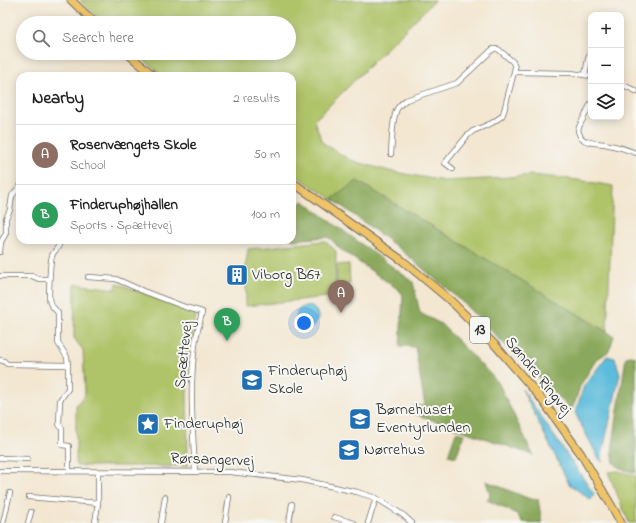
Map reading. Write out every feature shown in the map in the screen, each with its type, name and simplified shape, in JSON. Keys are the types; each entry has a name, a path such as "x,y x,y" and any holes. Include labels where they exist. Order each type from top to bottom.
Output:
{"main road":[{"path":"71,0 88,16"},
{"path":"135,60 149,72"},
{"name":"Søndre Ringvej","path":"296,185 403,261 451,300 496,346 540,397 576,447 621,523"}],"street":[{"path":"391,154 394,117 400,104 406,100 457,83 493,49 498,49 513,62 516,68 504,111 502,116 497,120 480,127 468,136 445,163 453,169"},
{"path":"515,72 586,75 588,59"},
{"path":"624,85 636,90"},
{"path":"588,109 578,130 581,138 589,142 606,144 636,153"},
{"path":"0,252 1,242 6,233 6,218 10,210 12,196 16,191"},
{"path":"60,244 52,256 49,279 49,302 58,313 58,343 67,356 68,389 60,400 59,424 62,429 62,445 69,446 69,471"},
{"path":"0,276 32,276 39,279 49,279"},
{"name":"Spættevej","path":"88,277 116,279 157,297 202,312 195,345 193,368 192,401 195,472"},
{"path":"0,360 4,360 8,364 68,365"},
{"path":"0,458 28,459"},
{"name":"Rørsangervej","path":"0,471 230,472 302,480 357,492 376,498 403,515 412,523"},
{"path":"95,523 98,503 98,472"},
{"path":"3,523 10,493"},
{"path":"30,497 98,503"},
{"path":"161,523 165,497"},
{"path":"225,523 229,497"},
{"path":"368,523 376,498"},
{"path":"289,523 292,504"},
{"path":"28,523 30,512"},
{"path":"334,517 354,523"}],"green space":[{"path":"80,0 435,0 314,121 323,143 350,160 389,171 444,181 532,175 578,180 613,186 607,332 357,181 332,199 296,176 296,72 158,72 144,60 296,60 296,16 95,16"},
{"path":"357,181 614,336 609,351 596,360 580,386 571,410 462,302 400,249 332,199"},
{"path":"303,201 413,282 420,313 441,324 498,382 533,455 412,413 414,406 425,406 415,347 400,346 403,295 399,290 340,249 331,239 326,237 296,240 296,206"},
{"path":"325,241 336,251 335,296 246,306 246,263 248,249"},
{"path":"349,264 350,284 337,285 337,265"},
{"path":"117,283 196,314 188,361 188,466 76,466 76,405 85,395 83,350 74,338 75,284 116,289"},
{"path":"626,357 636,357 636,473 621,469 614,463 612,451"},
{"path":"456,432 464,434 456,457 448,455"},
{"path":"618,471 636,476 636,523 629,523 608,472"},
{"path":"486,481 530,499 538,499 542,523 522,522 517,514 487,500 490,495"}],"water":[{"path":"307,306 315,309 318,317 315,325 307,328 299,325 296,317 299,309"},
{"path":"607,356 615,358 620,374 602,455 603,462 599,459 575,413 584,386"},
{"path":"522,389 594,494 591,500 569,484"}],"place":[{"name":"Viborg B67","path":"237,275"},
{"name":"Rosenvængets Skole","path":"341,313"},
{"name":"Finderuphøjhallen","path":"227,341"},
{"name":"Finderuphøj Skole","path":"252,380"},
{"name":"Børnehuset Eventyrlunden","path":"360,419"},
{"name":"Finderuphøj","path":"148,424"},
{"name":"Nørrehus","path":"349,450"}]}
